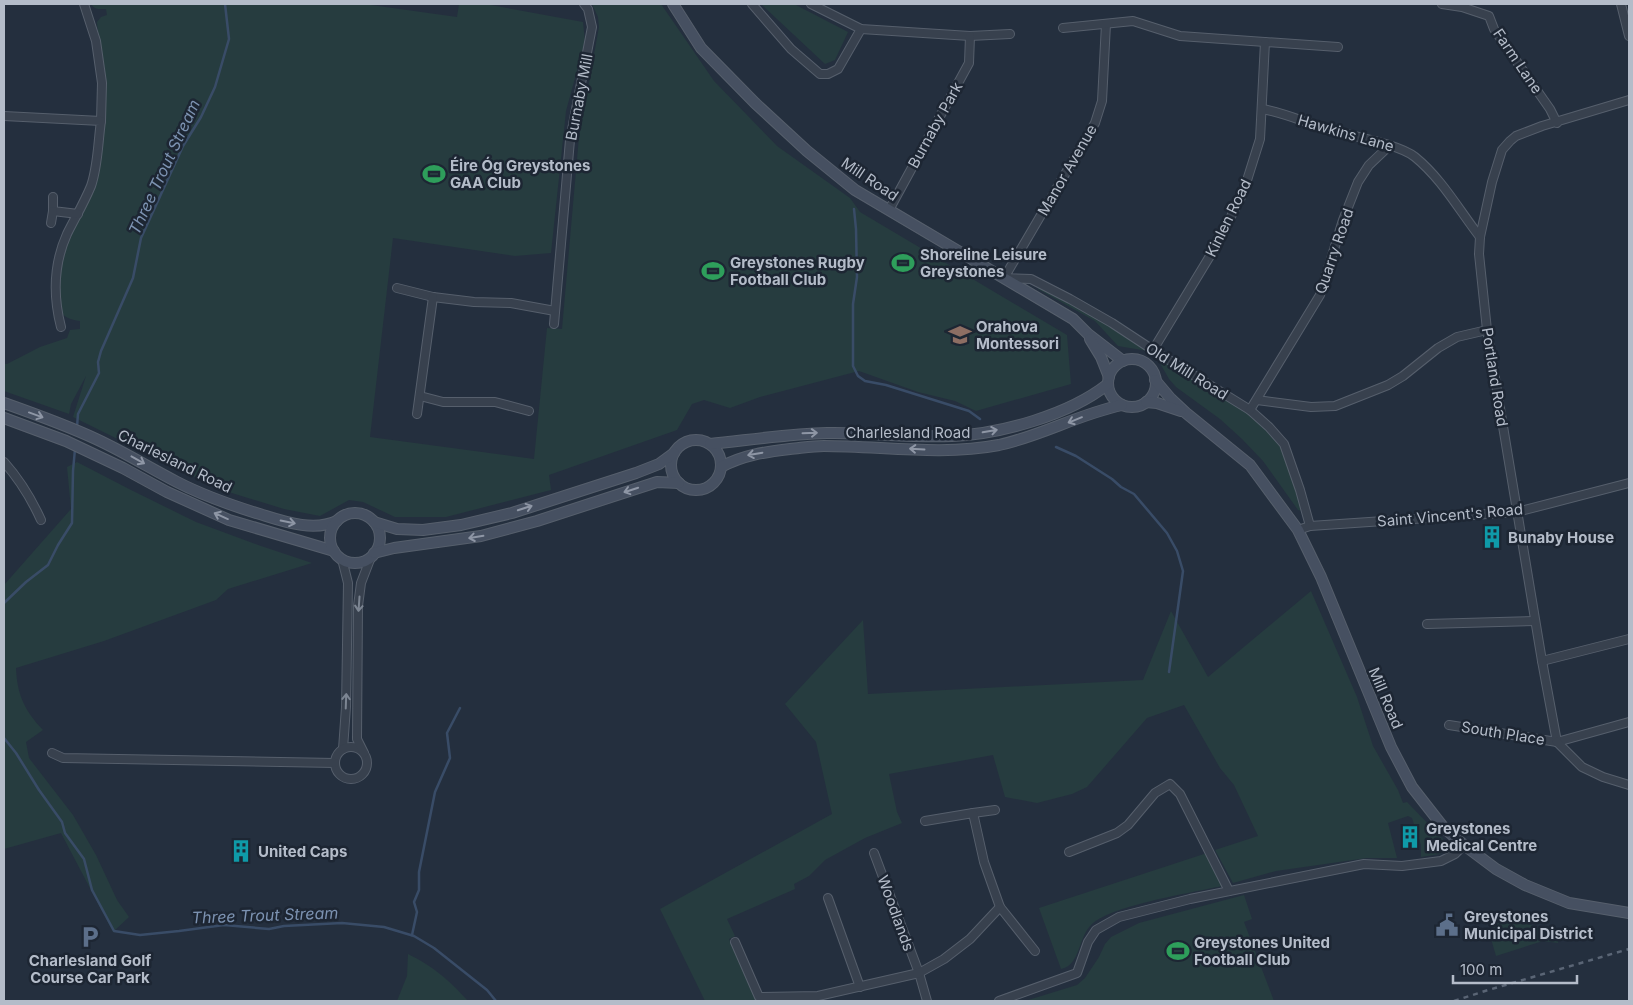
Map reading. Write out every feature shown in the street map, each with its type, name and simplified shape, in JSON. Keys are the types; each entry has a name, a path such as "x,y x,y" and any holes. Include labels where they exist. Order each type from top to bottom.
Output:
{"main road":[{"name":"Mill Road","path":"673,4 701,48 755,103 807,151 855,190 1073,319 1088,334 1123,361"},
{"name":"Mill Road","path":"1088,334 1101,358 1108,380"},
{"path":"1131,359 1141,361 1150,369 1155,380 1154,392 1146,402 1136,407 1122,405 1111,394 1108,380 1112,369 1123,361 1131,359"},
{"name":"Charlesland Road","path":"710,444 803,434 854,432 953,436 992,432 1058,411 1097,392 1108,380"},
{"name":"Mill Road","path":"1155,380 1170,399 1250,464 1298,530 1321,577 1391,747 1412,787 1444,828 1464,846 1496,869 1525,885 1570,903 1629,913"},
{"name":"Mill Road","path":"1146,402 1157,403 1186,413"},
{"name":"Charlesland Road","path":"4,403 68,426 95,438 178,482 227,504 309,526 326,526 337,521"},
{"name":"Charlesland Road","path":"721,467 747,455 822,446 931,450 966,449 999,445 1036,434 1104,408 1122,405"},
{"name":"Charlesland Road","path":"4,418 95,454 167,492 229,520 338,555"},
{"path":"692,440 704,441 710,444 719,456 721,467 715,480 706,487 694,490 679,483 657,482 537,521 481,536 394,548 372,555 361,562 355,562 338,555 331,540 331,534 337,521 348,514 363,514 374,522 397,529 424,530 461,525 512,513 636,473 659,464 674,453 682,444 692,440"},
{"path":"674,453 671,462 672,470 679,483"},
{"path":"372,555 377,549 380,538 374,522"}],"street":[{"path":"61,327 56,309 55,279 61,251 67,235 91,184 101,121 102,83 96,41 84,4"},
{"name":"Burnaby Mill","path":"554,324 570,140 592,27 588,8 584,4"},
{"path":"752,4 791,49 820,74 828,74 838,69 861,29"},
{"path":"810,4 861,29 970,36 1010,34"},
{"name":"Farm Lane","path":"1442,4 1462,7 1489,16 1494,29 1550,109 1557,123"},
{"path":"1621,4 1629,36"},
{"path":"1063,28 1133,21 1180,36 1338,47"},
{"name":"Manor Avenue","path":"1004,278 1095,123 1102,101 1106,24"},
{"name":"Burnaby Park","path":"889,210 969,63 970,36"},
{"name":"Kinlen Road","path":"1154,350 1216,246 1243,192 1260,139 1265,42"},
{"name":"Portland Road","path":"1557,742 1486,330 1479,254 1480,237 1492,182 1502,150 1516,136 1542,126 1629,100"},
{"name":"Hawkins Lane","path":"1262,109 1397,147 1413,156 1432,172 1445,187 1480,237"},
{"path":"4,116 101,121"},
{"name":"Quarry Road","path":"1250,410 1320,295 1343,220 1358,182 1369,165 1389,146"},
{"path":"51,223 53,197"},
{"path":"53,212 78,214"},
{"name":"Old Mill Road","path":"1004,278 1031,279 1112,323 1250,410 1284,444 1310,526"},
{"path":"396,288 433,297 474,302 511,303 555,311"},
{"path":"417,414 433,297"},
{"path":"1257,400 1311,407 1335,406 1388,385 1457,336 1486,330"},
{"path":"420,396 443,402 496,402 529,411"},
{"path":"4,462 18,477 41,520"},
{"name":"Saint Vincent's Road","path":"1298,530 1310,526 1517,512 1629,483"},
{"path":"338,555 348,583 346,716 343,749"},
{"path":"364,753 354,747 343,749 337,755 335,763 338,773 347,779 357,778 367,768 366,757 364,753 357,739 358,606 361,583 372,555"},
{"path":"1427,624 1535,621"},
{"path":"1542,661 1629,639"},
{"path":"1629,722 1557,742 1582,767 1603,777 1629,785"},
{"name":"South Place","path":"1449,725 1557,742"},
{"path":"52,753 63,758 335,763"},
{"path":"1069,852 1117,833 1128,825 1155,794 1170,784 1180,794 1229,891"},
{"path":"925,820 995,810"},
{"path":"973,812 984,862 1000,907 1035,951"},
{"path":"999,1001 1077,973 1088,942 1096,930 1119,917 1190,899 1364,864 1402,866 1441,861 1455,854 1464,846"},
{"name":"Woodlands","path":"874,853 919,973 927,1001"},
{"path":"828,898 860,987"},
{"path":"735,942 759,997 818,996 919,973 944,959 970,939 1000,907"}],"green space":[{"path":"91,4 371,4 457,17 459,4 485,4 583,22 585,41 566,111 551,253 515,256 393,238 370,437 534,459 547,328 562,329 579,137 599,27 598,17 592,4 661,4 714,81 777,146 850,198 860,212 1067,335 1071,384 976,411 955,401 918,392 859,371 760,397 730,408 704,400 692,404 677,430 549,475 551,490 446,517 395,517 363,502 349,500 320,516 284,509 219,489 73,417 86,376 71,404 69,414 4,391 4,364 40,347 67,338 70,330 80,329 80,321 68,318 62,313 59,305 58,286 65,250 93,192 100,164 105,82 97,22 101,17 107,15 106,9 96,8"},
{"path":"761,4 794,4 848,32 835,60 825,64"},
{"path":"1039,286 1064,297 1241,408 1263,424 1281,446 1302,511 1298,510 1263,461 1242,439 1220,419 1176,387 1157,358 1148,351 1118,346 1095,321 1038,289"},
{"path":"77,462 196,522 312,563 228,589 216,600 104,641 16,668 20,694 26,708 43,730 26,742 29,758 73,815 96,855 117,900 129,917 113,932 61,833 4,849 4,585 71,509 67,467"},
{"path":"1311,591 1357,697 1373,746 1398,790 1403,803 1407,802 1443,839 1445,846 1440,854 1421,857 1421,845 1412,818 1408,816 1388,823 1397,858 1367,858 1276,871 1233,883 1215,850 1258,836 1234,785 1220,768 1184,705 1147,718 1087,787 1072,794 1037,803 1005,797 993,755 889,774 897,812 902,823 865,838 825,860 809,876 794,884 795,889 727,919 735,936 729,939 757,1001 705,1001 660,909 832,814 816,742 785,704 863,620 868,694 1143,680 1171,611 1208,677"},
{"path":"1207,853 1222,886 1153,900 1102,917 1087,929 1076,956 1072,962 1061,969 1039,908"},
{"name":"Greystones United Football Club","path":"1244,895 1252,919 1244,922 1274,1001 1025,1001 1077,985 1085,978 1111,937 1139,923"},
{"path":"1501,914 1560,936 1558,943 1543,941 1496,956 1489,932"},
{"path":"408,954 440,974 468,1001 397,1001 407,976"}],"waterway":[{"name":"Three Trout Stream","path":"77,427 78,414 99,373 98,362 101,351 133,278 141,238 183,146 201,117 215,87 229,39 225,4"},
{"path":"854,209 857,277 853,304 853,366 858,376 865,381 886,385 969,411 980,419"},
{"path":"1056,447 1076,456 1134,494 1167,533 1177,551 1183,571 1169,672"},
{"name":"Three Trout Stream","path":"4,603 26,582 48,565 72,523 75,449"},
{"path":"412,935 417,912 414,902 419,890 419,872 435,792 450,758 447,733 460,708"},
{"name":"Three Trout Stream","path":"4,738 62,822 65,833 84,859 92,890 114,931 140,935 224,925 269,929 284,926 342,923 384,927 414,936 434,948 487,990 496,1001"}],"railway":[{"path":"1454,1001 1629,949"}],"place":[{"name":"Éire Óg Greystones GAA Club","path":"434,174"},
{"name":"Shoreline Leisure Greystones","path":"903,263"},
{"name":"Greystones Rugby Football Club","path":"713,271"},
{"name":"Orahova Montessori","path":"960,335"},
{"name":"Bunaby House","path":"1492,537"},
{"name":"Greystones Medical Centre","path":"1410,837"},
{"name":"United Caps","path":"241,851"},
{"name":"Greystones Municipal District","path":"1447,925"},
{"name":"Charlesland Golf Course Car Park","path":"90,937"},
{"name":"Greystones United Football Club","path":"1178,951"}]}
